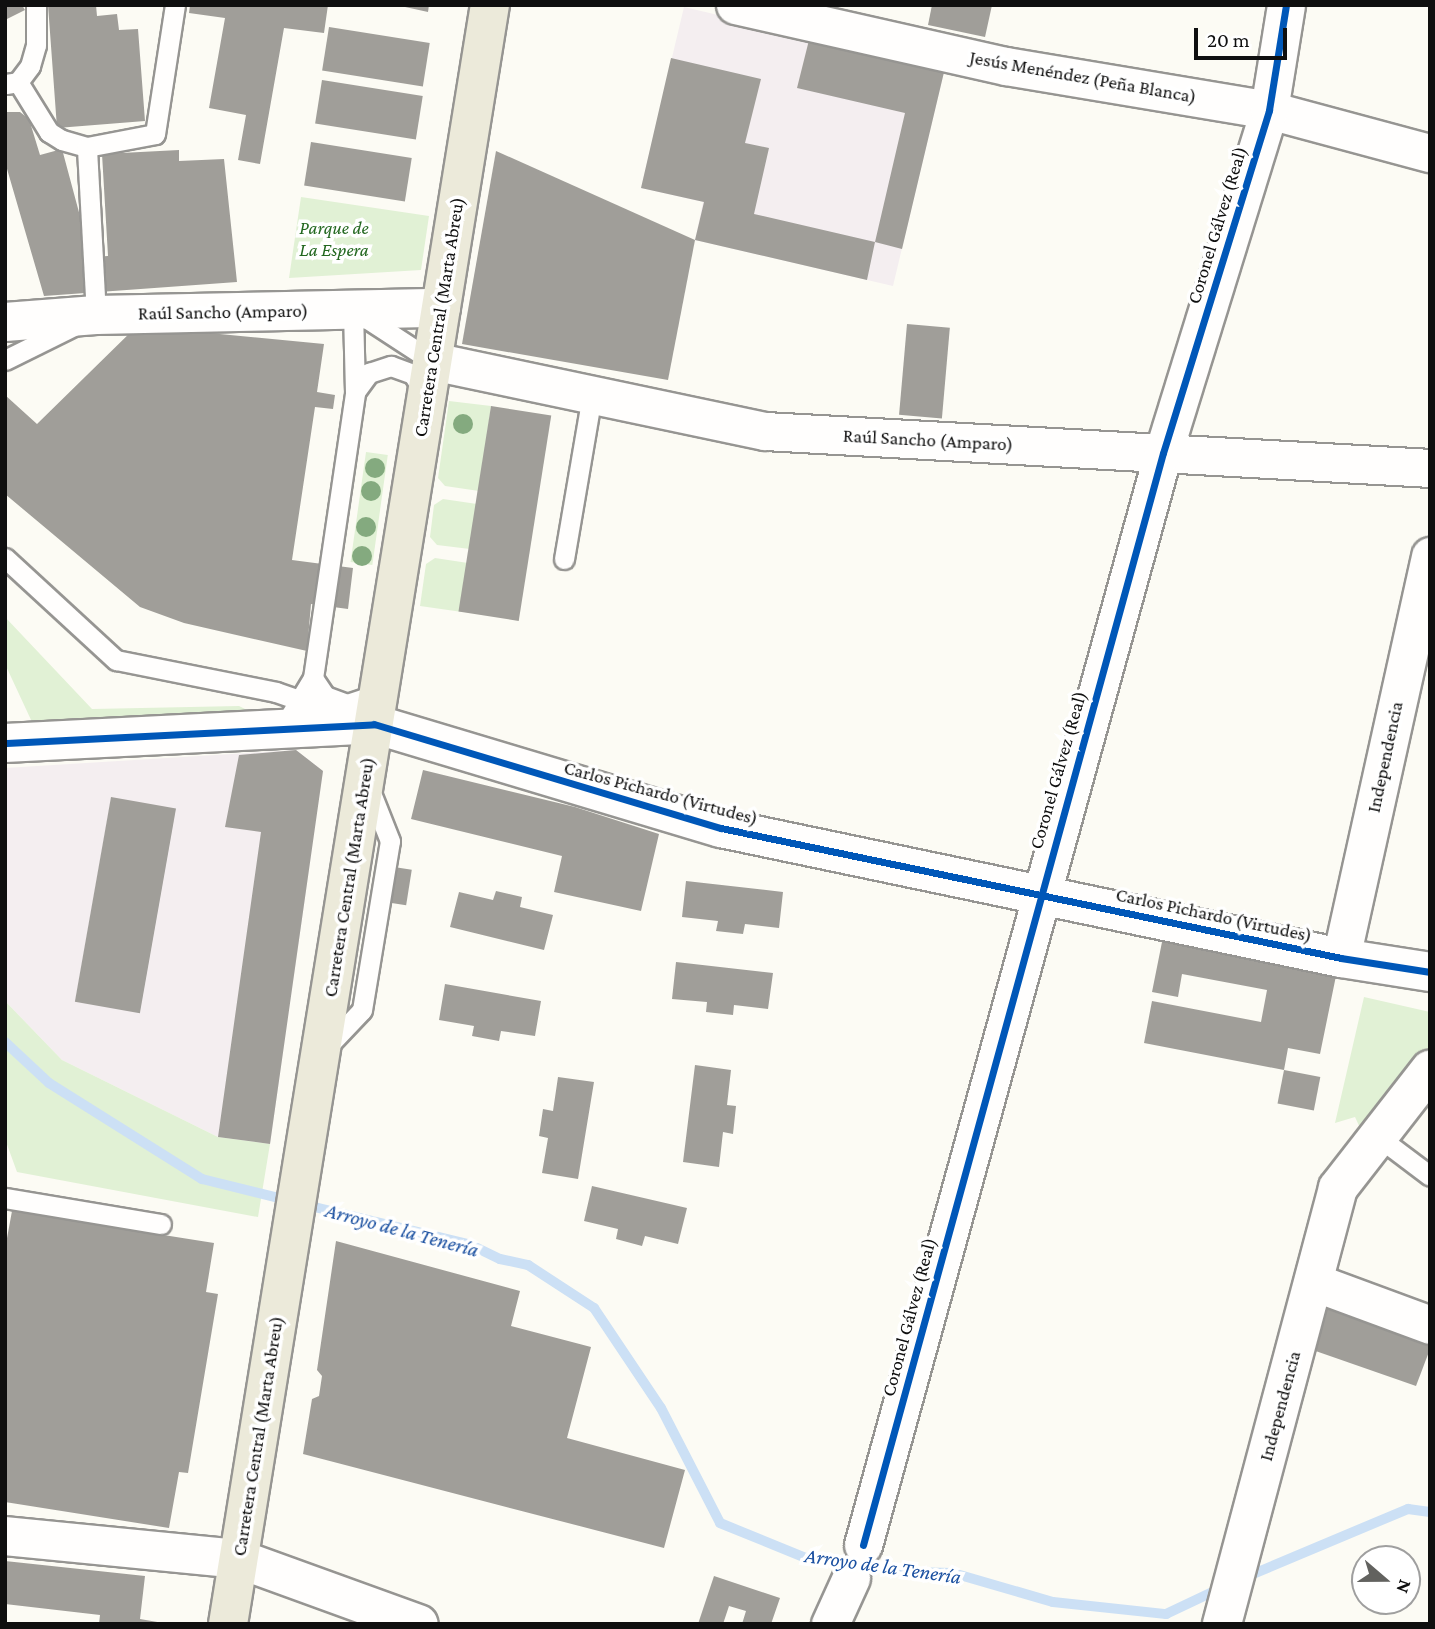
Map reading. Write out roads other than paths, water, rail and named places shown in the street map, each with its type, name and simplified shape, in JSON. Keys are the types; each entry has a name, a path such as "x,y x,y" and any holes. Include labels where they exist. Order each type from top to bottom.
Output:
{"main road":[{"name":"Carretera Central (Marta Abreu)","path":"228,1624 490,5"}],"street":[{"name":"Jesús Menéndez (Peña Blanca)","path":"735,5 1006,65 1269,110 1430,153"},
{"name":"Coronel Gálvez (Real)","path":"830,1624 857,1561 1163,453 1269,110 1286,5"},
{"name":"Raúl Sancho (Amparo)","path":"5,322 96,315 441,308"},
{"name":"Raúl Sancho (Amparo)","path":"432,361 765,431 1430,468"},
{"name":"Independencia","path":"1341,958 1430,556"},
{"name":"Carlos Pichardo (Virtudes)","path":"7,738 290,716 374,724 654,811 1341,958 1430,972"},
{"path":"1377,1136 1430,1070"},
{"name":"Independencia","path":"1223,1621 1338,1188 1377,1136"},
{"path":"1314,1282 1430,1325"},
{"path":"5,1536 239,1559 419,1624"}],"lane":[{"path":"36,5 36,46 12,83 49,132 86,147 155,134 175,5"},
{"path":"5,360 96,315 86,147"},
{"path":"354,310 432,361"},
{"path":"5,558 116,660 276,692 290,716 313,678 355,392 354,310"},
{"path":"355,392 369,373 380,367 403,368 421,383 425,406"},
{"path":"564,559 592,395"},
{"path":"313,678 325,696 347,704 369,697 381,679"},
{"path":"1377,1136 1430,1176"},
{"path":"5,1198 162,1224"}],"waterway":[{"name":"Arroyo de la Tenería","path":"5,1042 49,1083 202,1179 287,1200"},
{"name":"Arroyo de la Tenería","path":"302,1204 471,1245 500,1259 528,1265 594,1308 661,1408 720,1523 808,1559 907,1572 953,1573 1053,1602 1166,1614 1219,1589"},
{"name":"Arroyo de la Tenería","path":"1246,1577 1408,1509 1430,1512"}],"park label":[{"name":"Parque de La Espera","path":"334,239"}]}
